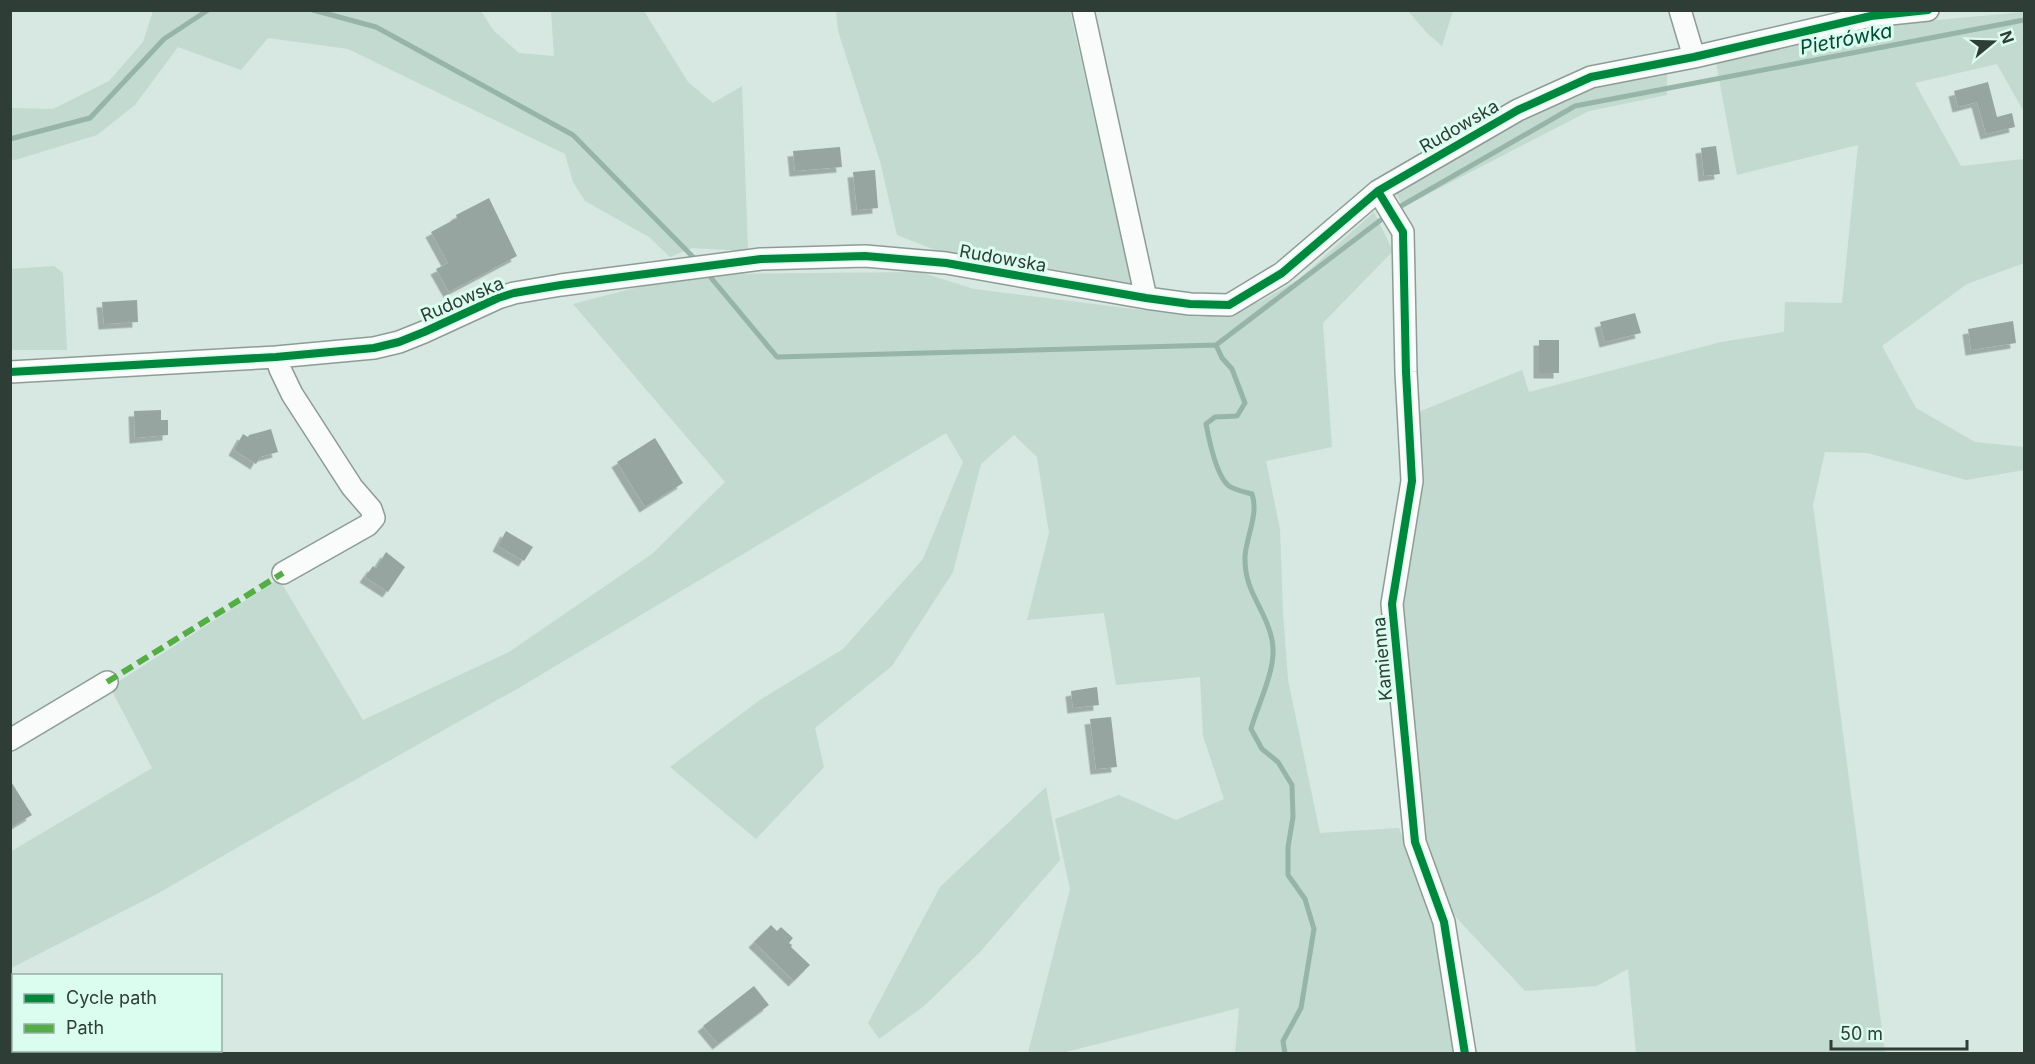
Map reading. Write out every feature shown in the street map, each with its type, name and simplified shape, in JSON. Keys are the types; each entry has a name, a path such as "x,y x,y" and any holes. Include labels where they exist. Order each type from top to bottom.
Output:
{"street":[{"path":"1083,10 1146,298"},
{"path":"1680,10 1695,57"},
{"name":"Rudowska","path":"10,372 276,357 374,348 399,342 514,293 761,259 865,256 946,263 1146,298 1190,304 1229,304 1282,273 1377,191 1518,110 1591,77 1695,57 1871,16 1928,10"},
{"name":"Kamienna","path":"1377,191 1402,232 1412,481 1392,604 1415,842 1444,922 1465,1053"},
{"path":"276,357 292,394 352,487 371,509 374,518 368,525 283,573"},
{"path":"10,740 107,682"}],"green space":[{"path":"153,11 481,11 494,31 519,53 554,56 551,11 644,11 688,82 713,103 742,86 748,251 692,248 670,257 649,237 585,201 573,182 565,154 348,49 268,38 241,70 178,47 135,105 97,135 15,160 11,159 11,108 53,109 109,81 143,42"},
{"path":"836,11 1070,11 1132,286 948,255 897,235 880,161 838,31"},
{"path":"1408,11 1453,11 1442,46 1427,33"},
{"path":"2024,12 2024,112 1997,64 1915,83 1961,166 2024,159 2024,263 1967,284 1882,346 1916,408 1975,442 2024,447 2024,470 1966,480 1867,453 1825,452 1813,505 1885,1053 1636,1053 1628,969 1597,986 1525,991 1451,912 1425,839 1401,607 1421,490 1416,413 1522,370 1529,392 1721,342 1784,332 1785,302 1842,303 1858,145 1737,175 1716,63 1872,26"},
{"path":"1667,73 1667,95 1589,111 1403,207 1395,191 1520,118 1589,88"},
{"path":"1374,212 1393,251 1323,323 1332,447 1266,461 1280,529 1288,680 1320,833 1399,828 1434,922 1455,1053 1235,1053 1239,1008 1062,1053 1028,1053 1070,889 1055,819 1119,795 1176,820 1224,799 1203,736 1200,677 1116,685 1104,613 1027,620 1049,533 1037,457 1014,435 981,464 953,572 892,666 815,728 824,767 756,839 670,767 760,700 843,649 923,559 963,462 946,433 522,686 157,894 11,968 10,852 152,768 110,687 279,579 363,720 509,652 652,554 725,482 573,304 654,283 724,274 920,272 974,289 1198,317 1232,313 1261,301 1299,279"},
{"path":"54,266 63,273 67,350 11,350 11,269"},
{"path":"1046,787 1060,860 980,952 924,1006 879,1039 868,1023 940,887"}],"building":[{"path":"1988,82 1997,117 2012,113 2015,127 1986,134 1977,102 1958,107 1954,91"},
{"path":"1716,146 1720,174 1704,176 1701,148"},
{"path":"840,147 842,167 795,171 793,151"},
{"path":"875,170 878,208 857,210 853,172"},
{"path":"489,198 517,256 449,292 436,269 448,263 431,232 457,218 456,215"},
{"path":"137,300 138,322 104,324 102,302"},
{"path":"1635,313 1641,333 1605,342 1600,322"},
{"path":"2013,321 2016,343 1971,350 1968,329"},
{"path":"1539,340 1559,340 1559,373 1539,373"},
{"path":"161,410 161,420 168,420 168,435 135,438 134,411"},
{"path":"271,429 278,452 260,457 256,464 234,450 243,434 248,437"},
{"path":"655,438 683,483 645,507 617,462"},
{"path":"506,531 533,547 524,561 498,546"},
{"path":"386,552 405,567 388,592 365,577 373,566 376,568"},
{"path":"1097,687 1099,705 1073,708 1071,691"},
{"path":"1111,717 1117,767 1096,769 1090,719"},
{"path":"10,780 32,815 10,828"},
{"path":"771,925 777,931 781,927 793,938 789,943 791,947 810,965 794,981 754,942"},
{"path":"754,986 769,1005 718,1044 703,1026"}],"waterway":[{"path":"10,139 90,118 164,39 208,10"},
{"path":"313,10 376,27 573,135 696,260"},
{"name":"Pietrówka","path":"1394,210 1575,106 2024,20"},
{"name":"Pietrówka","path":"1216,345 1386,216"},
{"path":"707,273 777,357 1216,345"},
{"name":"Pietrówka","path":"1216,345 1222,358 1232,369 1245,403 1237,416 1215,417 1206,424 1214,457 1224,481 1231,487 1252,494 1254,509 1246,549 1246,570 1248,581 1266,619 1272,640 1270,673 1251,729 1262,749 1278,762 1292,785 1293,817 1288,847 1288,875 1305,899 1314,929 1301,1008 1283,1041 1285,1054"}],"marked path":[{"path":"107,682 283,573"}],"cycle path":[{"path":"10,372 276,357 374,348 399,342 514,293 761,259 865,256 946,263 1146,298 1190,304 1229,305 1282,273 1378,191 1518,110 1591,77 1694,57 1871,16 1928,10"},
{"path":"1378,191 1403,232 1406,372 1412,481 1392,604 1415,842 1444,922 1465,1054"}]}
